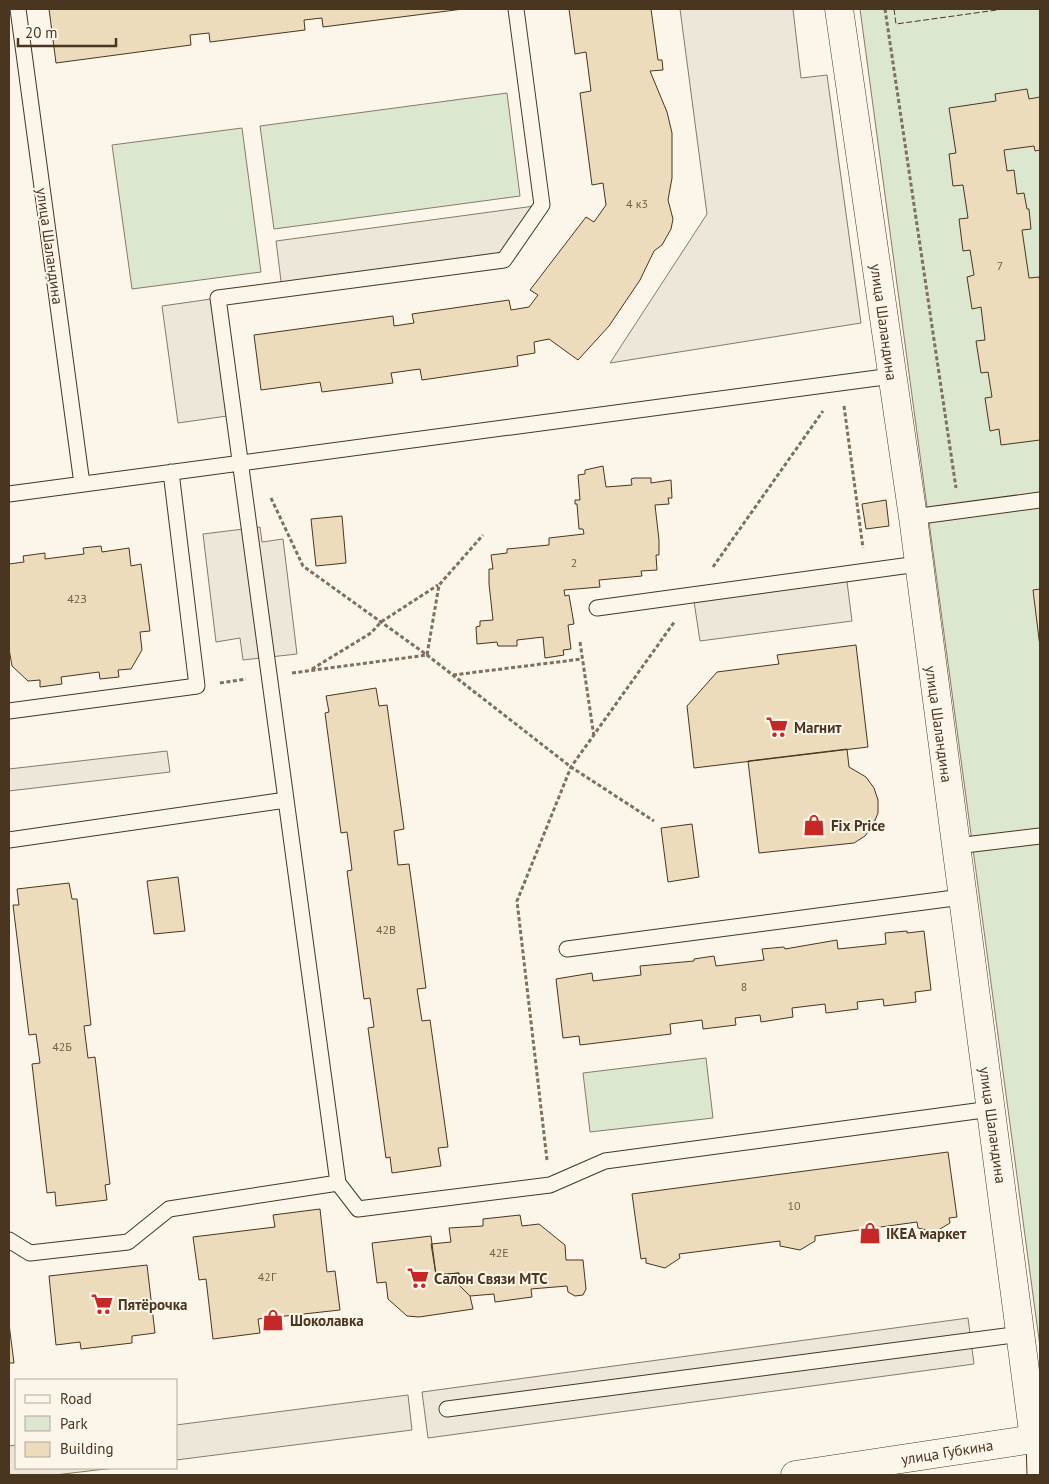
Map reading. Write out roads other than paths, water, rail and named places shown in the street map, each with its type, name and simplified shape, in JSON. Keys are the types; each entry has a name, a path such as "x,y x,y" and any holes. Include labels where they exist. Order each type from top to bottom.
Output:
{"street":[{"name":"улица Шаландина","path":"839,9 913,517 990,1109 1037,1439"},
{"name":"улица Губкина","path":"795,1475 1037,1439"}],"lane":[{"name":"улица Шаландина","path":"18,9 82,484"},
{"path":"516,9 542,205 504,260 218,298 338,1183 358,1209 550,1185 605,1161 990,1109"},
{"path":"9,494 892,376"},
{"path":"9,711 197,686 172,472"},
{"path":"913,517 1040,500"},
{"path":"597,608 918,564"},
{"path":"9,840 286,800"},
{"path":"956,846 1040,836"},
{"path":"567,949 962,897"},
{"path":"9,1240 30,1253 128,1242 169,1209 338,1183"},
{"path":"447,1409 1021,1334"},
{"path":"1036,1475 1037,1439"}],"place":[{"name":"Магнит","path":"777,727"},
{"name":"Fix Price","path":"814,825"},
{"name":"IKEA маркет","path":"870,1233"},
{"name":"Салон Связи МТС","path":"418,1278"},
{"name":"Пятёрочка","path":"102,1304"},
{"name":"Шоколавка","path":"273,1320"}]}
